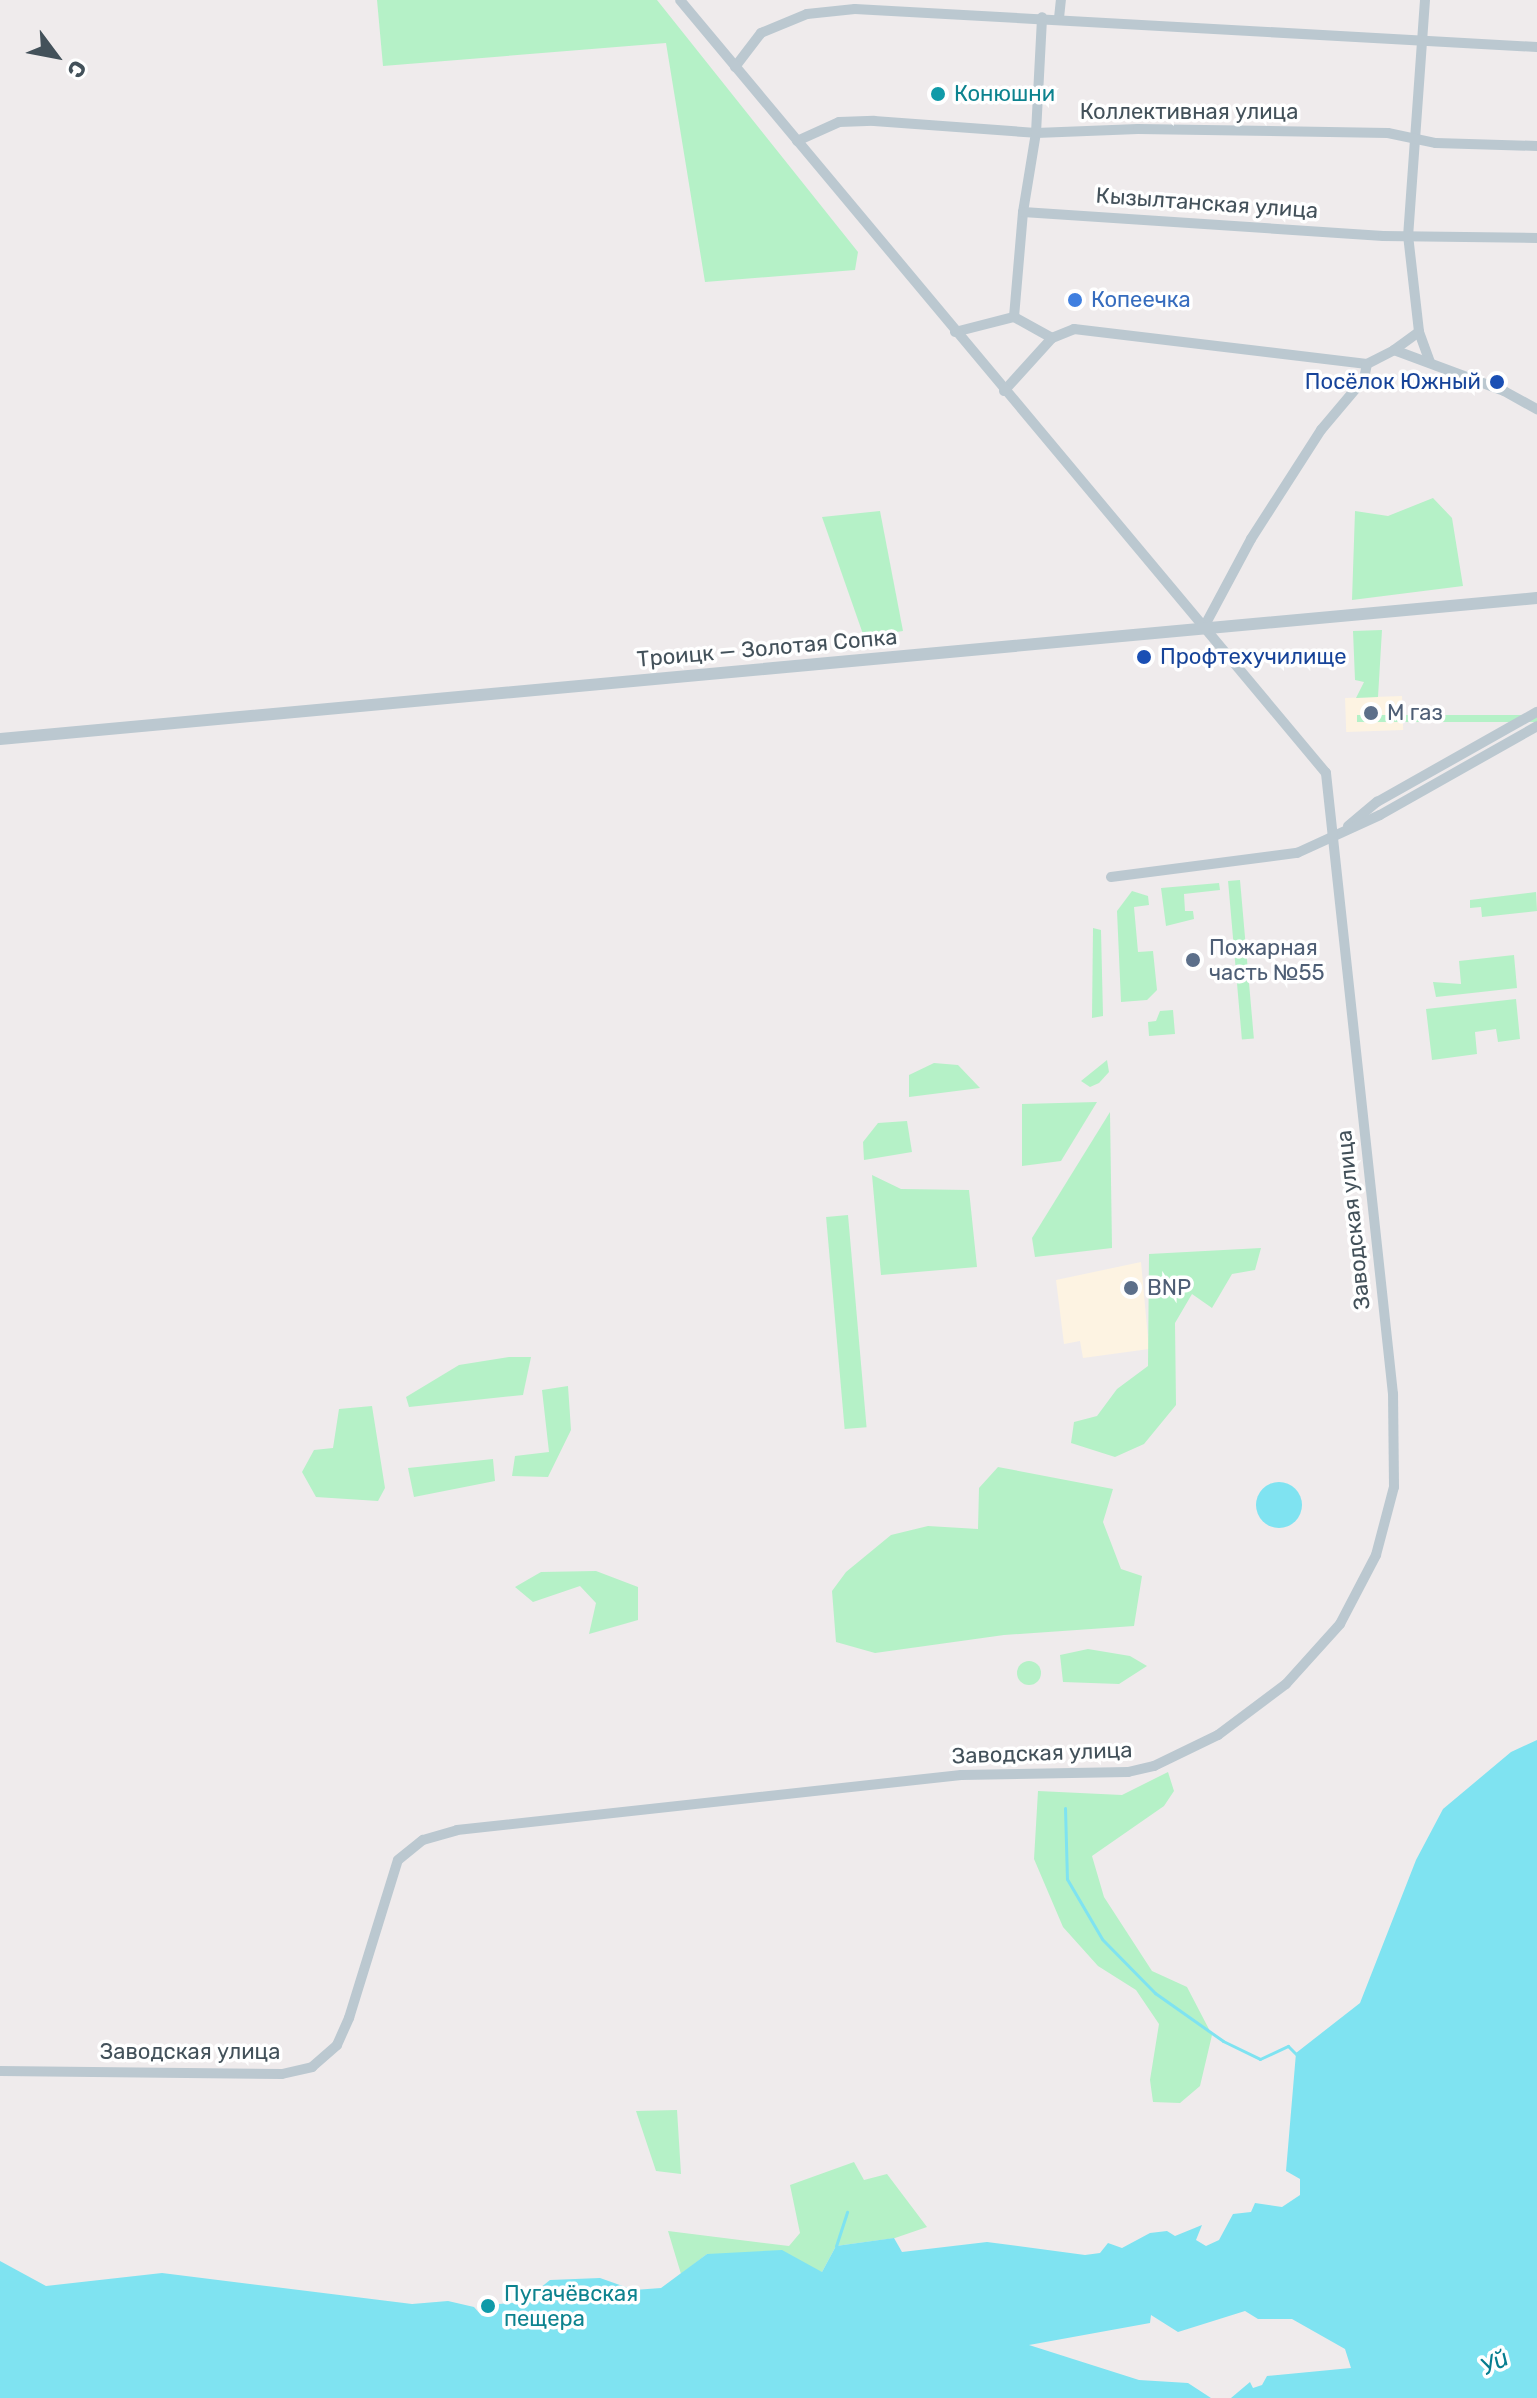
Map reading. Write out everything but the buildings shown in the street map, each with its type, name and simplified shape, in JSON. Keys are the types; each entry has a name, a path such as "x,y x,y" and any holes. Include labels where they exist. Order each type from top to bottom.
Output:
{"street":[{"name":"Заводская улица","path":"0,2071 282,2074 312,2067 337,2045 349,2018 398,1860 423,1840 457,1830 961,1775 1128,1772 1195,1748 1286,1684 1340,1624 1376,1555 1394,1487 1393,1394 1326,773 680,0"},
{"path":"1059,18 1061,0"},
{"path":"1425,0 1408,235 1419,332 1430,363"},
{"path":"735,67 761,33 807,14 855,9 1059,18 1420,44 1537,47"},
{"path":"1014,317 1023,212 1036,133 1042,17"},
{"name":"Коллективная улица","path":"797,141 839,122 1036,133 1138,129 1388,133 1416,139 1537,146"},
{"name":"Кызылтанская улица","path":"1023,212 1408,235 1537,238"},
{"path":"955,332 1014,317 1052,338"},
{"path":"1004,391 1052,338 1074,329 1367,364 1419,332"},
{"path":"1394,350 1537,409"},
{"path":"1204,627 1251,539 1321,430 1364,379 1367,364"},
{"name":"Троицк — Золотая Сопка","path":"0,739 1537,598"},
{"path":"1334,838 1377,802 1537,712"},
{"path":"1111,877 1297,853 1334,838 1537,726"}],"shaded area":[{"path":"1402,696 1403,730 1346,732 1345,698"},
{"path":"1141,1262 1149,1349 1083,1358 1080,1341 1064,1344 1056,1280"}],"green space":[{"path":"377,0 657,0 858,252 855,270 705,282 666,43 383,66"},
{"path":"1433,498 1452,518 1463,586 1352,600 1355,511 1388,516"},
{"path":"880,511 903,631 864,637 822,517"},
{"path":"1382,630 1378,697 1356,698 1364,682 1355,680 1353,631"},
{"path":"1357,715 1537,715 1537,722 1357,722"},
{"path":"1240,880 1254,1038 1242,1039 1228,881"},
{"path":"1219,883 1220,890 1184,894 1185,911 1193,911 1194,919 1166,926 1161,888"},
{"path":"1132,891 1148,896 1149,905 1134,907 1138,952 1153,951 1157,990 1147,1000 1121,1002 1117,911"},
{"path":"1536,892 1537,911 1482,917 1481,907 1470,908 1470,900"},
{"path":"1093,928 1101,930 1103,1016 1092,1018"},
{"path":"1514,955 1517,988 1436,997 1433,982 1461,984 1459,961"},
{"path":"1516,999 1520,1039 1498,1042 1496,1029 1475,1032 1477,1054 1432,1060 1426,1009"},
{"path":"1173,1010 1175,1034 1149,1036 1148,1022 1156,1021 1160,1011"},
{"path":"1107,1060 1109,1072 1099,1083 1090,1087 1081,1081"},
{"path":"934,1063 958,1065 980,1088 909,1097 909,1075"},
{"path":"1097,1102 1061,1161 1022,1166 1022,1104"},
{"path":"1110,1112 1112,1248 1035,1257 1032,1238"},
{"path":"907,1121 912,1152 864,1160 863,1142 878,1123"},
{"path":"872,1175 901,1189 969,1190 977,1267 881,1275"},
{"path":"848,1215 867,1427 845,1429 826,1217"},
{"path":"1261,1248 1255,1270 1232,1274 1212,1308 1192,1294 1175,1323 1176,1405 1144,1444 1115,1457 1071,1443 1074,1422 1097,1416 1117,1389 1148,1366 1149,1254"},
{"path":"509,1357 531,1357 523,1395 409,1407 406,1397 459,1365"},
{"path":"568,1386 571,1430 548,1477 512,1476 515,1456 549,1452 542,1390"},
{"path":"372,1406 385,1488 378,1501 316,1497 302,1472 314,1450 333,1448 339,1409"},
{"path":"493,1459 495,1481 414,1497 408,1468"},
{"path":"998,1467 1113,1489 1103,1522 1121,1569 1142,1576 1134,1626 1004,1635 875,1653 836,1642 832,1591 846,1572 891,1535 928,1526 978,1529 979,1488"},
{"path":"596,1571 638,1587 638,1620 589,1634 596,1603 580,1586 533,1602 515,1587 541,1572"},
{"path":"1088,1649 1130,1656 1147,1666 1119,1684 1063,1682 1060,1655"},
{"path":"1029,1661 1040,1668 1041,1673 1034,1684 1029,1685 1018,1678 1017,1673 1024,1662"},
{"path":"1168,1772 1174,1791 1164,1806 1092,1856 1104,1897 1152,1971 1187,1987 1212,2035 1200,2086 1180,2103 1153,2102 1150,2080 1159,2024 1136,1990 1098,1966 1063,1927 1034,1859 1038,1791 1122,1795"},
{"path":"677,2110 681,2174 656,2171 636,2111"},
{"path":"854,2162 864,2180 887,2174 927,2227 895,2238 836,2246 822,2272 707,2254 681,2274 668,2231 789,2246 800,2233 790,2185"}],"water":[{"path":"1279,1482 1295,1489 1302,1505 1295,1521 1279,1528 1263,1521 1256,1505 1263,1489"},
{"name":"Уй","path":"1537,1740 1537,2398 1231,2398 1250,2382 1253,2388 1262,2385 1267,2376 1351,2368 1345,2349 1292,2319 1258,2319 1245,2311 1178,2332 1151,2315 1150,2323 1029,2345 1139,2380 1188,2383 1211,2398 0,2398 0,2261 46,2286 162,2273 412,2304 448,2301 474,2307 482,2316 499,2304 523,2302 550,2280 600,2278 634,2290 661,2288 707,2254 782,2250 822,2272 836,2246 894,2238 902,2252 987,2242 1085,2255 1100,2253 1108,2243 1122,2248 1150,2233 1167,2231 1175,2236 1202,2225 1196,2240 1206,2246 1219,2240 1233,2214 1251,2212 1255,2203 1282,2207 1300,2195 1300,2179 1286,2171 1296,2053 1360,2003 1416,1860 1443,1809 1511,1752"}],"waterway":[{"path":"1065,1808 1067,1879 1102,1939 1155,1993 1223,2041 1260,2059 1288,2046 1297,2055"},
{"path":"836,2246 847,2212"}],"place":[{"name":"Конюшни","path":"938,94"},
{"name":"Копеечка","path":"1075,300"},
{"name":"Посёлок Южный","path":"1497,382"},
{"name":"Профтехучилище","path":"1144,657"},
{"name":"М газ","path":"1371,713"},
{"name":"Пожарная часть №55","path":"1193,960"},
{"name":"BNP","path":"1131,1288"},
{"name":"Пугачёвская пещера","path":"488,2306"}]}
